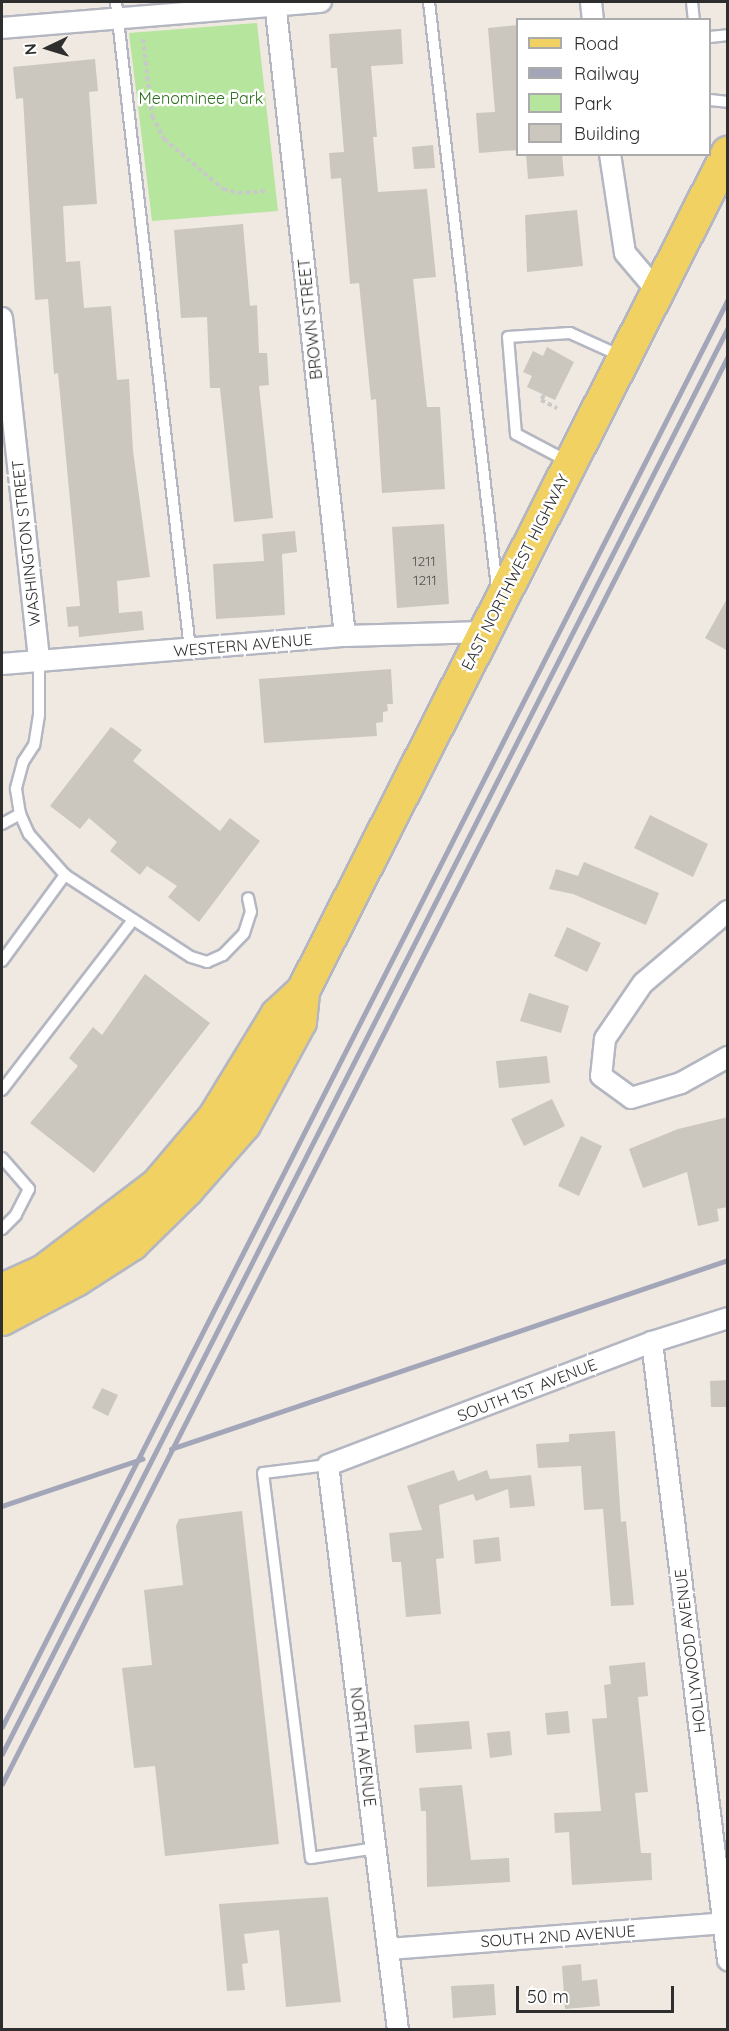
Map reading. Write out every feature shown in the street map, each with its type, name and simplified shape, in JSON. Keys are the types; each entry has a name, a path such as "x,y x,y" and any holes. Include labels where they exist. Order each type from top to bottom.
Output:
{"main road":[{"name":"EAST NORTHWEST HIGHWAY","path":"2,1290 44,1271 157,1185 214,1118 277,1015 303,991 570,463 724,168"},
{"name":"EAST NORTHWEST HIGHWAY","path":"2,1319 76,1280 132,1244 187,1190 244,1125 300,1022 303,991"}],"street":[{"path":"2,28 117,10 321,2"},
{"path":"591,2 593,18"},
{"name":"BROWN STREET","path":"275,3 345,636"},
{"path":"610,156 626,253 658,292"},
{"name":"WASHINGTON STREET","path":"2,318 39,661"},
{"name":"WESTERN AVENUE","path":"2,664 345,636 492,619"},
{"path":"728,911 643,983 605,1039 601,1076 631,1098 681,1083 728,1057"},
{"name":"SOUTH 1ST AVENUE","path":"328,1465 652,1342 728,1318"},
{"name":"HOLLYWOOD AVENUE","path":"652,1342 728,1960"},
{"name":"NORTH AVENUE","path":"328,1465 398,2030"},
{"name":"SOUTH 2ND AVENUE","path":"388,1949 725,1923"}],"lane":[{"path":"429,2 492,619"},
{"path":"692,2 694,18"},
{"path":"117,10 190,649"},
{"path":"711,37 728,35"},
{"path":"711,100 728,102"},
{"path":"570,463 516,434 508,337 570,333 624,358"},
{"path":"39,661 39,716 34,745 23,762 16,789 20,814 29,834 65,875 132,921 191,957 207,962 223,955 243,933 250,912 248,898"},
{"path":"2,824 20,814"},
{"path":"2,961 65,875"},
{"path":"2,1090 132,921"},
{"path":"2,1158 29,1189 16,1215 2,1229"},
{"path":"328,1465 263,1473 311,1858 376,1848"}],"path":[{"path":"143,39 152,116 164,140 223,189 238,193 267,191"},
{"path":"543,395 541,400 557,408"}],"green space":[{"name":"Menominee Park","path":"257,23 278,211 152,221 129,33"}],"building":[{"path":"516,25 516,150 479,153 476,113 495,112 488,28"},
{"path":"401,29 403,64 371,66 377,137 373,137 378,192 427,189 436,277 413,279 427,407 440,407 445,489 382,493 376,399 371,400 359,283 350,284 341,178 331,179 329,153 344,152 337,68 331,68 329,34"},
{"path":"95,59 98,91 89,92 97,204 63,206 66,262 80,261 84,308 111,306 117,380 129,379 133,451 150,577 117,581 119,613 142,611 144,630 79,637 78,626 68,627 66,607 80,606 58,373 54,374 48,299 35,300 23,98 16,99 13,67"},
{"path":"433,145 435,168 414,169 412,147"},
{"path":"526,156 562,156 564,176 528,179"},
{"path":"577,210 583,266 527,272 525,215"},
{"path":"243,224 250,306 257,305 259,353 267,353 269,385 259,386 273,518 234,522 220,388 210,388 207,317 181,318 174,230"},
{"path":"547,347 574,362 555,400 527,387 532,376 523,372 533,351 543,356"},
{"path":"444,524 449,604 397,608 392,527"},
{"path":"295,531 297,552 282,554 285,615 216,619 213,564 264,561 262,534"},
{"path":"728,597 728,651 705,638"},
{"path":"391,669 393,704 387,704 388,711 383,712 383,722 376,723 377,736 264,743 259,679"},
{"path":"111,727 142,750 133,761 220,831 230,818 260,841 199,922 168,897 177,886 147,866 140,875 110,851 117,842 89,818 80,829 50,806"},
{"path":"650,815 708,844 693,877 634,848"},
{"path":"584,862 659,893 646,925 573,894 549,889 556,869 578,876"},
{"path":"567,927 601,943 587,972 554,956"},
{"path":"145,974 210,1023 94,1173 30,1123 78,1066 69,1058 93,1027 102,1035"},
{"path":"529,993 569,1006 561,1033 520,1021"},
{"path":"547,1056 550,1083 499,1088 496,1061"},
{"path":"552,1099 565,1126 524,1146 511,1119"},
{"path":"728,1117 728,1207 717,1209 719,1221 698,1226 687,1172 643,1188 629,1149 678,1129"},
{"path":"581,1136 602,1146 579,1196 558,1186"},
{"path":"728,1380 728,1407 711,1407 710,1381"},
{"path":"102,1388 118,1395 108,1416 92,1408"},
{"path":"615,1431 621,1522 626,1521 634,1605 611,1606 603,1509 584,1510 581,1466 538,1468 536,1444 569,1442 569,1434"},
{"path":"454,1470 458,1481 487,1470 490,1479 531,1475 535,1506 510,1508 508,1489 476,1501 473,1494 439,1505 444,1558 436,1559 441,1614 406,1617 401,1562 392,1562 389,1533 422,1530 407,1486"},
{"path":"242,1511 279,1844 165,1856 155,1766 134,1768 122,1668 152,1665 144,1590 183,1585 176,1526 179,1519"},
{"path":"499,1537 501,1561 475,1564 473,1540"},
{"path":"645,1662 648,1696 638,1697 648,1792 635,1793 641,1853 651,1853 652,1880 572,1885 569,1832 555,1833 554,1813 601,1811 592,1719 607,1718 604,1685 611,1684 609,1666"},
{"path":"568,1711 570,1733 547,1735 545,1713"},
{"path":"469,1721 472,1749 416,1753 414,1725"},
{"path":"510,1731 512,1755 490,1758 487,1733"},
{"path":"462,1785 471,1860 509,1858 510,1882 427,1887 426,1811 421,1811 419,1788"},
{"path":"328,1897 341,2002 286,2007 279,1930 244,1934 248,1963 242,1964 245,1990 227,1991 219,1904"},
{"path":"581,1964 582,1981 597,1979 600,2006 565,2009 562,1966"},
{"path":"494,1984 496,2015 453,2018 451,1986"}],"railway":[{"path":"2,1727 728,299"},
{"path":"2,1754 728,327"},
{"path":"2,1784 728,356"},
{"path":"171,1449 728,1260"},
{"path":"2,1506 142,1459"}]}
